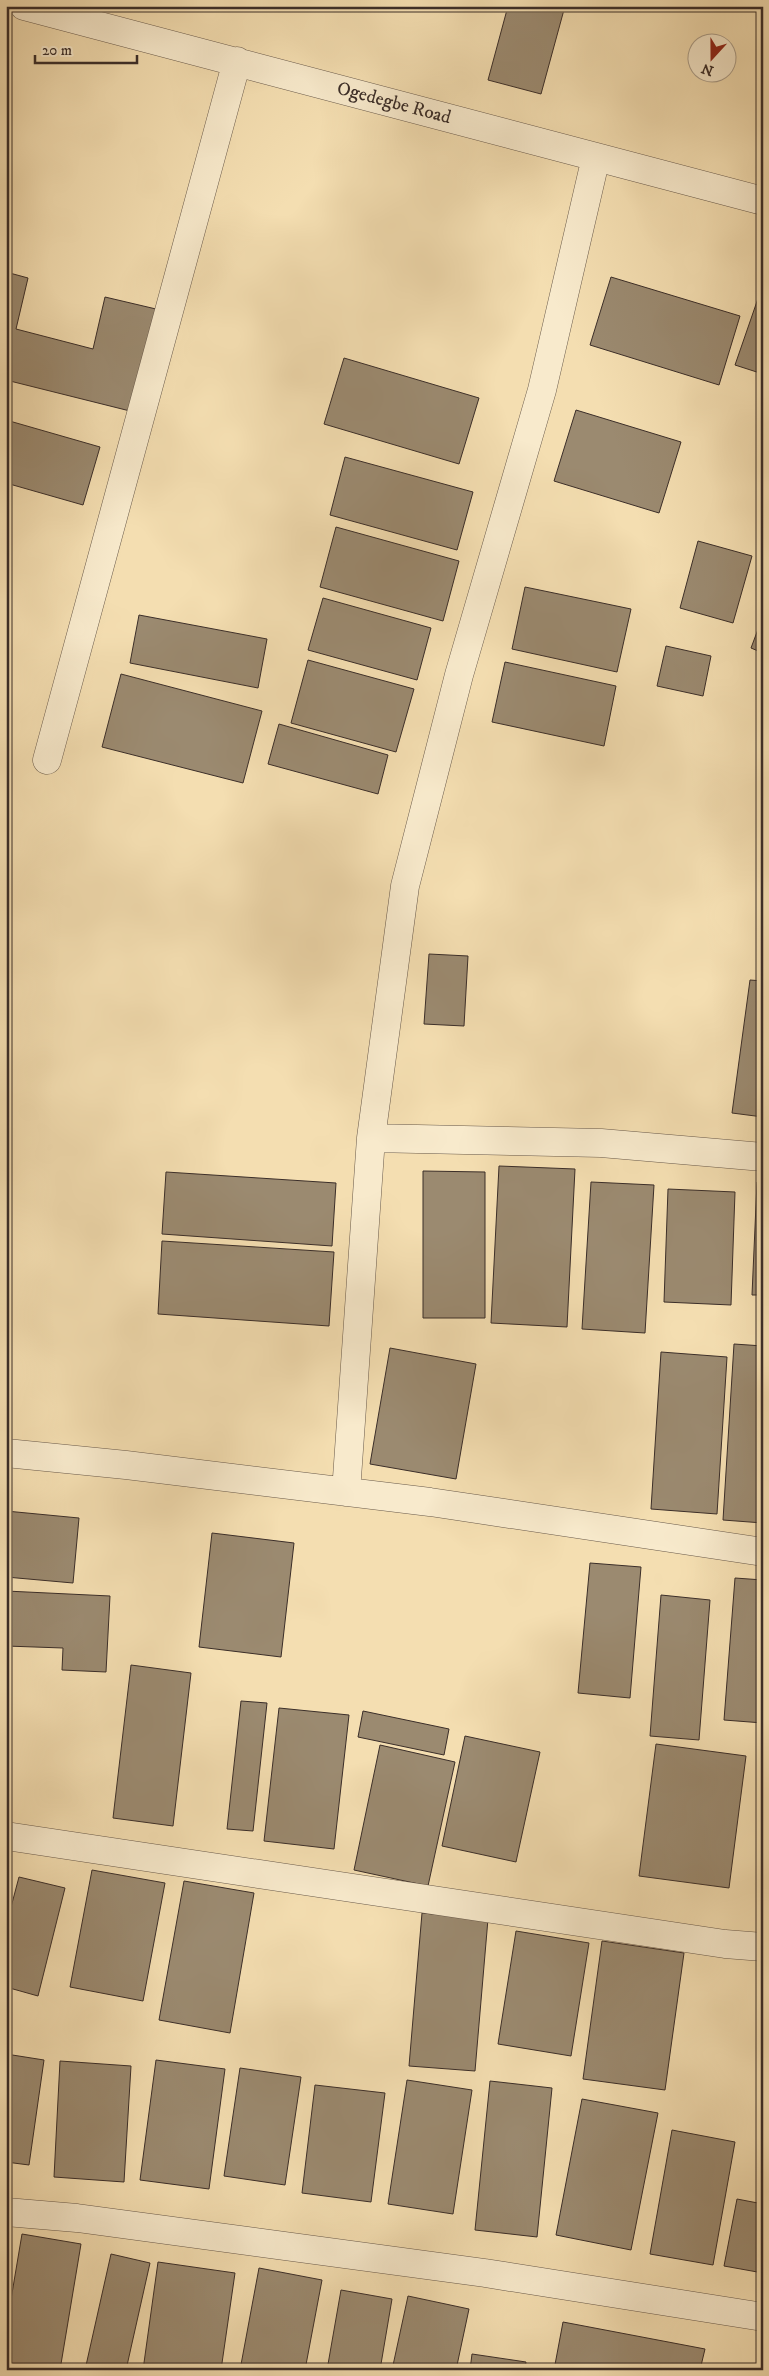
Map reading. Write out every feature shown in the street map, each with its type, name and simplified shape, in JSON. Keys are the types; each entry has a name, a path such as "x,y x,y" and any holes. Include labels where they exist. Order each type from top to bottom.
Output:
{"street":[{"name":"Ogedegbe Road","path":"24,6 763,201"},
{"path":"47,760 237,61"},
{"path":"346,1492 372,1138 405,886 459,675 542,390 596,157"},
{"path":"372,1138 600,1143 763,1157"},
{"path":"6,1453 126,1465 430,1502 763,1552"},
{"path":"6,1836 725,1944 763,1947"},
{"path":"6,2212 77,2218 475,2271 763,2317"}],"building":[{"path":"508,6 565,6 541,94 488,80"},
{"path":"6,272 28,278 16,329 93,349 105,297 156,309 130,411 6,380"},
{"path":"611,277 740,316 719,385 590,345"},
{"path":"763,284 763,374 735,365"},
{"path":"344,358 479,398 459,464 324,424"},
{"path":"576,410 681,442 659,513 554,481"},
{"path":"6,420 100,447 83,505 6,483"},
{"path":"345,457 473,492 457,550 330,515"},
{"path":"336,527 459,561 443,621 320,587"},
{"path":"698,541 752,556 733,623 680,608"},
{"path":"525,587 631,609 617,672 512,649"},
{"path":"323,598 431,628 417,680 308,650"},
{"path":"139,615 267,639 258,688 130,663"},
{"path":"763,616 763,653 751,648"},
{"path":"666,646 711,656 703,696 657,686"},
{"path":"308,660 414,689 396,752 291,723"},
{"path":"505,662 616,686 604,746 492,722"},
{"path":"121,674 262,711 243,783 102,747"},
{"path":"279,724 388,755 378,794 268,764"},
{"path":"429,954 468,956 464,1026 424,1024"},
{"path":"750,980 763,981 763,1117 732,1113"},
{"path":"499,1166 575,1169 567,1327 491,1323"},
{"path":"423,1171 485,1172 485,1318 423,1318"},
{"path":"166,1172 336,1183 332,1246 162,1234"},
{"path":"591,1182 654,1185 645,1333 582,1329"},
{"path":"757,1182 763,1183 763,1295 752,1295"},
{"path":"668,1189 735,1192 731,1305 664,1302"},
{"path":"162,1241 334,1252 329,1326 158,1314"},
{"path":"734,1344 763,1346 763,1523 723,1520"},
{"path":"390,1348 476,1364 456,1479 370,1464"},
{"path":"661,1352 727,1357 717,1514 651,1509"},
{"path":"6,1511 79,1518 73,1583 6,1577"},
{"path":"212,1533 294,1543 281,1657 199,1647"},
{"path":"590,1563 641,1567 630,1698 578,1693"},
{"path":"735,1578 763,1580 763,1723 724,1720"},
{"path":"6,1591 110,1596 106,1672 62,1670 63,1648 6,1646"},
{"path":"661,1595 710,1600 699,1740 650,1736"},
{"path":"131,1665 191,1673 173,1826 113,1818"},
{"path":"241,1701 267,1703 253,1831 227,1829"},
{"path":"279,1708 349,1715 334,1849 264,1841"},
{"path":"363,1711 449,1729 444,1755 358,1737"},
{"path":"465,1736 540,1752 516,1862 442,1846"},
{"path":"656,1744 746,1756 729,1888 639,1876"},
{"path":"380,1745 455,1762 428,1886 354,1870"},
{"path":"92,1870 165,1883 143,2001 70,1987"},
{"path":"19,1877 65,1888 38,1996 6,1987 6,1926"},
{"path":"184,1881 254,1893 230,2033 159,2020"},
{"path":"422,1913 488,1919 475,2071 409,2066"},
{"path":"516,1931 589,1943 571,2056 498,2044"},
{"path":"602,1941 684,1953 665,2090 583,2079"},
{"path":"6,2054 44,2060 29,2165 6,2162"},
{"path":"156,2060 225,2069 209,2189 140,2180"},
{"path":"60,2061 131,2066 124,2182 54,2177"},
{"path":"240,2068 301,2077 285,2185 224,2176"},
{"path":"407,2080 472,2090 453,2214 388,2204"},
{"path":"490,2081 552,2088 537,2237 475,2230"},
{"path":"315,2085 385,2093 371,2202 302,2193"},
{"path":"582,2099 658,2113 631,2250 556,2235"},
{"path":"672,2130 735,2142 713,2265 650,2254"},
{"path":"737,2199 763,2204 763,2273 724,2266"},
{"path":"22,2234 81,2244 60,2370 6,2370 6,2329"},
{"path":"111,2254 150,2263 126,2370 85,2370"},
{"path":"158,2262 235,2273 221,2370 143,2370"},
{"path":"259,2268 322,2280 305,2370 240,2370"},
{"path":"341,2290 392,2299 380,2370 327,2370"},
{"path":"408,2296 469,2309 456,2370 392,2370"},
{"path":"563,2322 705,2349 700,2370 554,2370"},
{"path":"472,2354 526,2362 525,2370 470,2370"}]}
